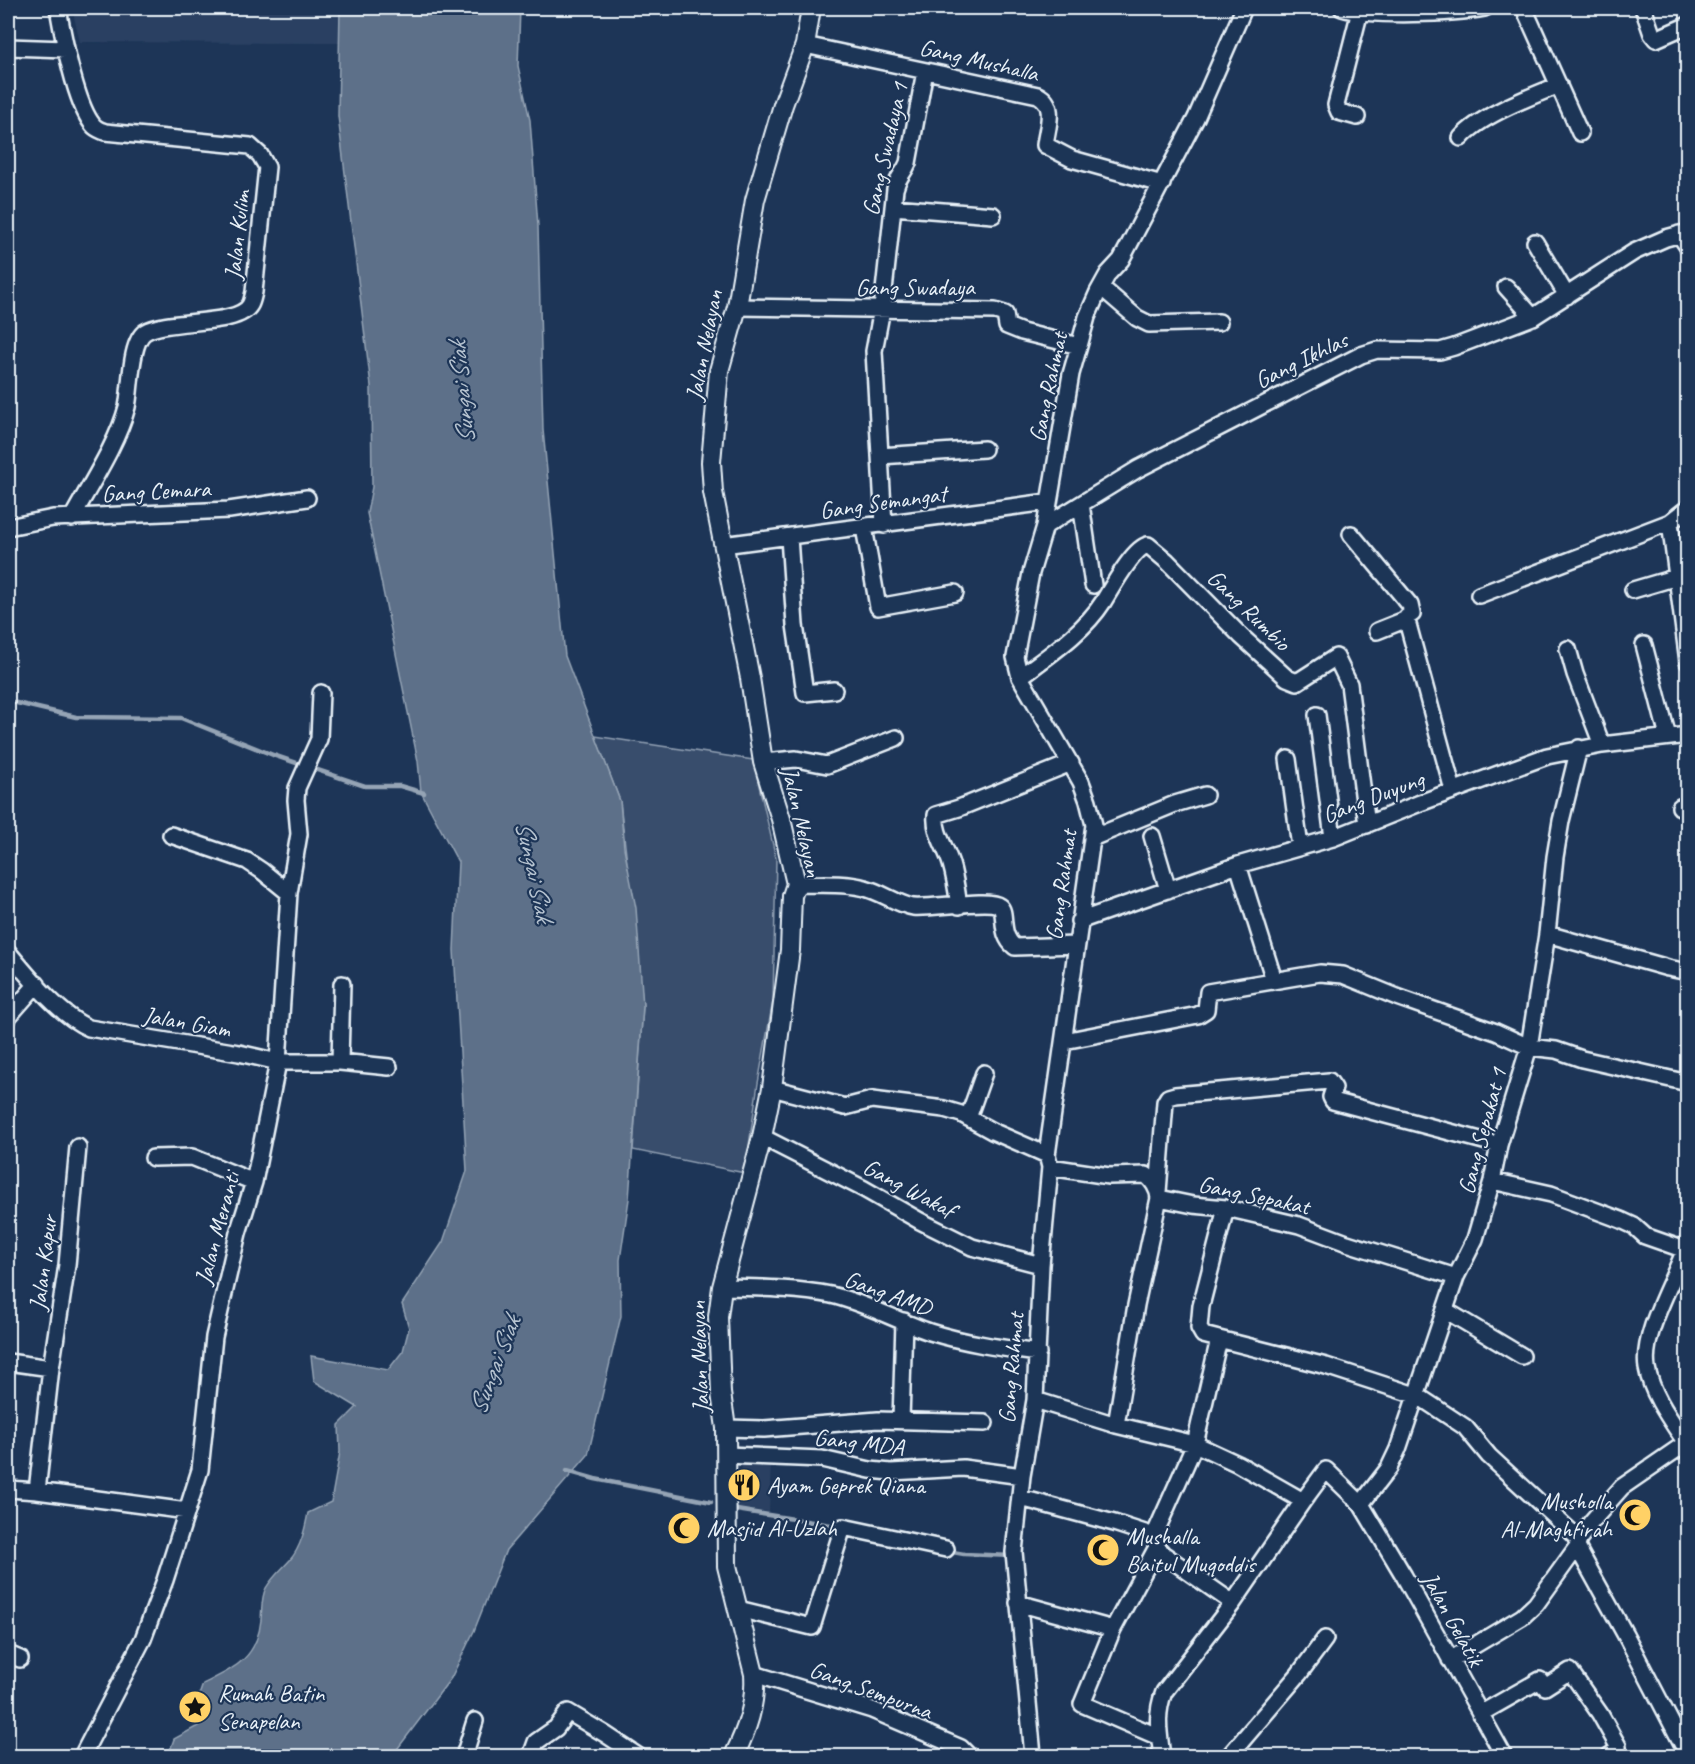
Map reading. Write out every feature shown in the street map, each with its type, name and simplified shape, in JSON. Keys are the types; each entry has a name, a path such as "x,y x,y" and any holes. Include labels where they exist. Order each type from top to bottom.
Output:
{"main road":[{"name":"Jalan Nelayan","path":"734,1756 751,1716 755,1692 754,1674 727,1566 726,1428 721,1393 718,1317 722,1287 762,1137 772,1088 790,950 792,896 796,884 781,819 763,762 750,678 712,492 711,462 719,371 736,307 755,200 783,105 805,45 811,8"}],"street":[{"name":"Jalan Kulim","path":"58,8 66,49 87,116 95,128 105,132 250,146 260,154 267,167 254,292 250,306 239,316 168,326 146,332 140,338 136,348 127,408 106,455 72,518"},
{"name":"Gang Rahmat","path":"1033,1756 1014,1552 1022,1476 1035,1400 1041,1265 1049,1161 1079,921 1094,825 1089,801 1071,763 1020,677 1015,657 1031,573 1045,526 1071,374 1087,317 1108,274 1121,260 1162,184 1204,99 1244,8"},
{"path":"1342,8 1389,13 1483,8"},
{"path":"1524,8 1580,134"},
{"path":"1643,8 1656,39 1688,25"},
{"path":"1357,117 1339,112 1336,105 1359,11"},
{"name":"Gang Mushalla","path":"805,45 1038,95 1045,99 1050,111 1045,145 1072,159 1162,184"},
{"path":"8,47 66,49"},
{"name":"Gang Swadaya 1","path":"884,525 874,351 882,309 897,177 908,164 925,70"},
{"path":"1461,138 1469,128 1558,85"},
{"path":"893,207 993,214"},
{"path":"1683,233 1688,247"},
{"name":"Gang Ikhlas","path":"1045,526 1149,464 1361,354 1377,350 1440,351 1533,317 1634,252 1683,233"},
{"path":"1535,242 1567,296"},
{"path":"1101,287 1137,318 1149,324 1219,322"},
{"path":"1506,287 1533,317"},
{"name":"Gang Swadaya","path":"736,307 1000,311 1005,314 1007,326 1022,332 1078,345"},
{"path":"880,456 984,449"},
{"name":"Gang Cemara","path":"8,527 35,520 229,510 307,498"},
{"name":"Gang Semangat","path":"723,545 1048,502"},
{"path":"1081,504 1093,585"},
{"path":"1479,595 1670,522 1688,508"},
{"path":"1670,522 1688,662"},
{"path":"864,527 878,607 955,593"},
{"path":"1351,534 1410,605 1412,614 1407,619 1377,631"},
{"path":"789,537 795,625 805,693 834,690"},
{"name":"Gang Rumbio","path":"1020,677 1059,648 1093,618 1139,549 1148,546 1167,561 1241,636 1287,678 1298,682 1336,657 1350,692 1366,825"},
{"path":"1633,590 1677,577"},
{"path":"1407,619 1453,790"},
{"path":"1644,645 1668,737"},
{"path":"1568,649 1602,745"},
{"name":"Jalan Meranti","path":"82,1756 143,1639 197,1483 202,1459 211,1364 221,1303 238,1233 254,1182 278,1062 289,893 299,834 297,788 319,739 321,693"},
{"path":"1317,715 1333,838"},
{"name":"Gang Duyung","path":"1079,921 1238,866 1333,838 1453,790 1547,756 1579,748 1688,735"},
{"path":"763,762 796,759 827,765 896,738"},
{"name":"Gang Sepakat 1","path":"1361,1504 1389,1468 1398,1449 1418,1396 1456,1277 1475,1239 1492,1181 1499,1145 1529,1047 1547,934 1557,845 1579,748"},
{"path":"1288,759 1300,847"},
{"path":"959,906 951,864 935,823 936,815 1071,763"},
{"path":"1092,838 1155,812 1205,795"},
{"path":"171,835 247,861 289,893"},
{"path":"1152,836 1168,890"},
{"path":"1238,866 1274,980"},
{"path":"796,884 846,885 864,888 912,907 998,904 1003,909 1005,934 1009,943 1015,947 1076,945"},
{"path":"1547,934 1688,972"},
{"name":"Jalan Giam","path":"8,952 72,1019 89,1028 239,1053 278,1062 340,1062 390,1067"},
{"path":"1064,1041 1198,1015 1206,1010 1208,992 1320,973 1343,975 1496,1032 1529,1047 1556,1050 1582,1059 1688,1083"},
{"path":"8,1017 37,984"},
{"path":"340,1062 342,984"},
{"path":"968,1118 984,1073"},
{"path":"1116,1425 1136,1305 1159,1195 1165,1102 1168,1097 1329,1081 1334,1088 1331,1097 1333,1101 1499,1145"},
{"name":"Gang Sepakat","path":"772,1088 845,1107 872,1100 944,1109 968,1118 1049,1161 1109,1176 1146,1174 1152,1180 1159,1195 1193,1205 1226,1208 1299,1225 1347,1243 1456,1277"},
{"name":"Gang Wakaf","path":"762,1137 972,1247 1041,1265"},
{"name":"Jalan Kapur","path":"37,1491 51,1368 67,1264 78,1147"},
{"path":"153,1158 192,1157 254,1182"},
{"path":"1450,1660 1522,1617 1536,1604 1592,1521 1622,1487 1687,1444 1655,1392 1647,1370 1646,1355 1655,1322 1686,1246 1645,1236 1634,1226 1621,1220 1551,1194 1492,1181"},
{"path":"1226,1208 1201,1306 1199,1328 1203,1335 1267,1349 1418,1396 1465,1427 1489,1456 1578,1543 1688,1755"},
{"name":"Gang AMD","path":"722,1287 766,1288 831,1295 927,1331 961,1341 1038,1353"},
{"path":"1445,1310 1522,1356"},
{"path":"901,1421 904,1321"},
{"path":"1159,1737 1082,1704 1113,1629 1155,1542 1195,1444 1219,1339"},
{"path":"8,1362 51,1368"},
{"path":"1035,1400 1116,1425 1195,1444 1238,1464 1303,1501 1233,1603 1164,1692 1159,1704 1157,1720 1162,1756"},
{"path":"726,1428 764,1429 867,1420 985,1423"},
{"name":"Gang MDA","path":"726,1455 822,1459 870,1470 891,1472 963,1468 1022,1476"},
{"name":"Jalan Gelatik","path":"1303,1501 1326,1470 1361,1504 1504,1756"},
{"path":"8,1490 37,1491 187,1511"},
{"path":"1021,1498 1114,1523 1155,1542 1172,1560 1233,1603"},
{"path":"738,1609 812,1627 843,1527 946,1549"},
{"path":"1018,1603 1113,1629"},
{"path":"1229,1756 1299,1674 1324,1639"},
{"path":"1480,1714 1540,1680 1545,1687 1570,1671 1600,1714 1618,1746 1618,1750 1610,1756"},
{"name":"Gang Sempurna","path":"754,1674 872,1710 961,1748 969,1756"},
{"path":"531,1756 536,1742 555,1728 568,1712 638,1756"},
{"path":"464,1756 475,1721"}],"shaded area":[{"path":"72,8 340,8 339,43 80,42"},
{"path":"595,736 753,760 776,858 773,1001 745,1173 633,1150 643,1006 620,801"},
{"path":"742,1461 771,1462 769,1512 738,1508"}],"water":[{"name":"Sungai Siak","path":"340,8 520,8 518,66 530,120 538,226 543,430 565,656 620,801 624,848 636,908 643,1006 629,1199 620,1260 621,1316 588,1455 506,1550 474,1631 451,1678 392,1756 168,1756 174,1739 198,1726 207,1707 197,1701 203,1684 242,1661 255,1644 259,1633 264,1592 300,1544 308,1513 331,1502 340,1452 339,1425 357,1407 314,1381 311,1356 388,1370 403,1351 409,1328 402,1304 443,1242 467,1171 454,950 458,862 421,792 418,761 367,513 372,487 371,386 338,116"}],"waterway":[{"path":"8,701 76,717 181,718 273,755 365,786 400,786 424,793"},
{"path":"567,1471 595,1479 711,1502"},
{"path":"737,1510 837,1526"},
{"path":"947,1551 1012,1556"}],"place":[{"name":"Ayam Geprek Qiana","path":"744,1485"},
{"name":"Musholla Al-Maghfirah","path":"1635,1515"},
{"name":"Masjid Al-Uzlah","path":"684,1528"},
{"name":"Mushalla Baitul Muqoddis","path":"1103,1550"},
{"name":"Rumah Batin Senapelan","path":"195,1707"}]}
